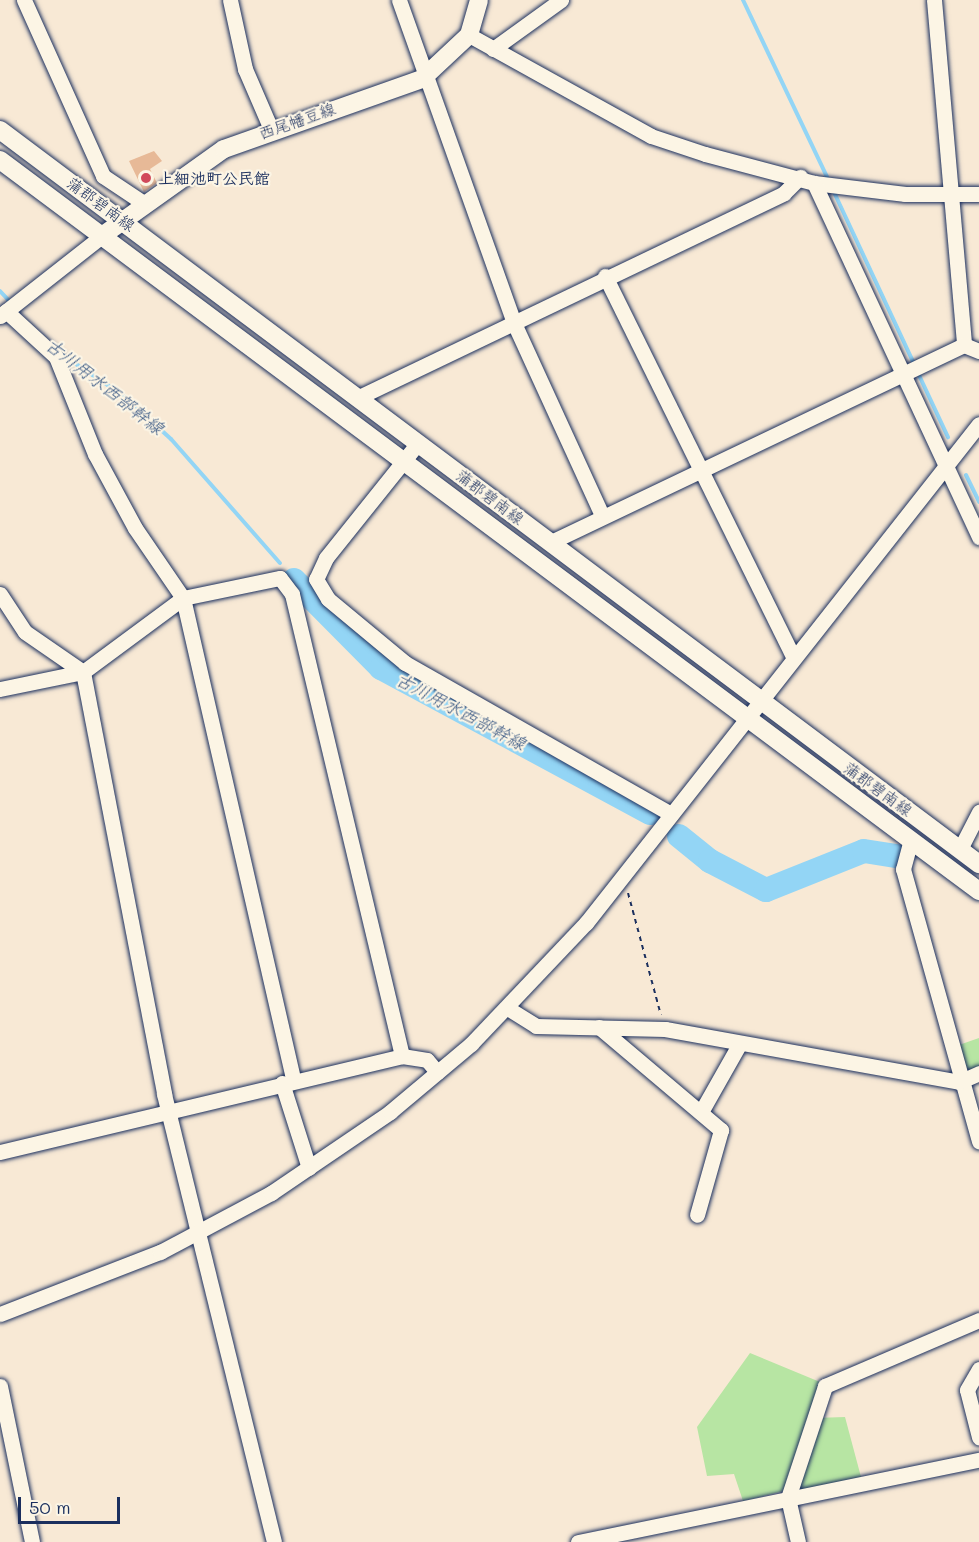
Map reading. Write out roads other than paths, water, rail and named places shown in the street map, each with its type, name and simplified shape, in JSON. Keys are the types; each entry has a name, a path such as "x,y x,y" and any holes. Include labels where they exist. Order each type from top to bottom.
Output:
{"main road":[{"path":"469,35 479,0"},
{"name":"西尾幡豆線","path":"99,238 224,149 271,129 422,79 469,35"},
{"name":"蒲郡碧南線","path":"0,129 551,542 759,703 979,864"},
{"name":"蒲郡碧南線","path":"0,160 99,238 404,461 746,721 910,843 979,891"}],"street":[{"path":"24,0 103,176 146,204"},
{"path":"230,0 245,69 271,129"},
{"path":"399,0 425,63 422,79 513,321 602,515"},
{"path":"493,49 561,0"},
{"path":"934,0 964,345"},
{"path":"469,35 651,136 817,183 950,196 979,194"},
{"path":"359,397 605,276 784,193 800,177"},
{"path":"817,183 911,370 946,466 979,537"},
{"path":"99,238 4,312 56,357 95,454 135,528 183,598 287,1081 309,1168"},
{"path":"605,276 699,472 793,657"},
{"path":"551,542 602,515 699,472 964,345 979,351"},
{"path":"0,1314 89,1283 198,1232 309,1168 437,1072 509,1009 622,877 746,721 793,657 979,424"},
{"path":"418,444 326,558 316,579 328,599 405,663 671,814"},
{"path":"0,689 83,672 183,598 265,579 280,578 292,594 402,1056"},
{"path":"0,594 25,632 83,672 93,745 170,1113 274,1542"},
{"path":"960,849 979,812"},
{"path":"910,843 903,869 959,1082 979,1142"},
{"path":"509,1009 536,1026 665,1029 959,1082 979,1073"},
{"path":"599,1027 722,1130 696,1215"},
{"path":"701,1112 740,1043"},
{"path":"0,1152 170,1113 287,1081 402,1056 427,1060 437,1072"},
{"path":"798,1542 788,1498 825,1386 979,1320"},
{"path":"979,1369 967,1390 979,1437"},
{"path":"0,1386 32,1542"},
{"path":"578,1542 979,1460"}],"waterway":[{"path":"743,0 829,181"},
{"path":"833,190 915,366"},
{"name":"古川用水西部幹線","path":"0,291 12,304"},
{"name":"古川用水西部幹線","path":"61,354 124,396 171,439 280,563"},
{"path":"918,373 948,437"},
{"path":"966,475 979,502"},
{"name":"古川用水西部幹線","path":"294,580 381,668 650,813"},
{"name":"古川用水西部幹線","path":"679,836 710,861 766,890 864,851 897,856"}],"place":[{"name":"上細池町公民館","path":"146,178"}]}
